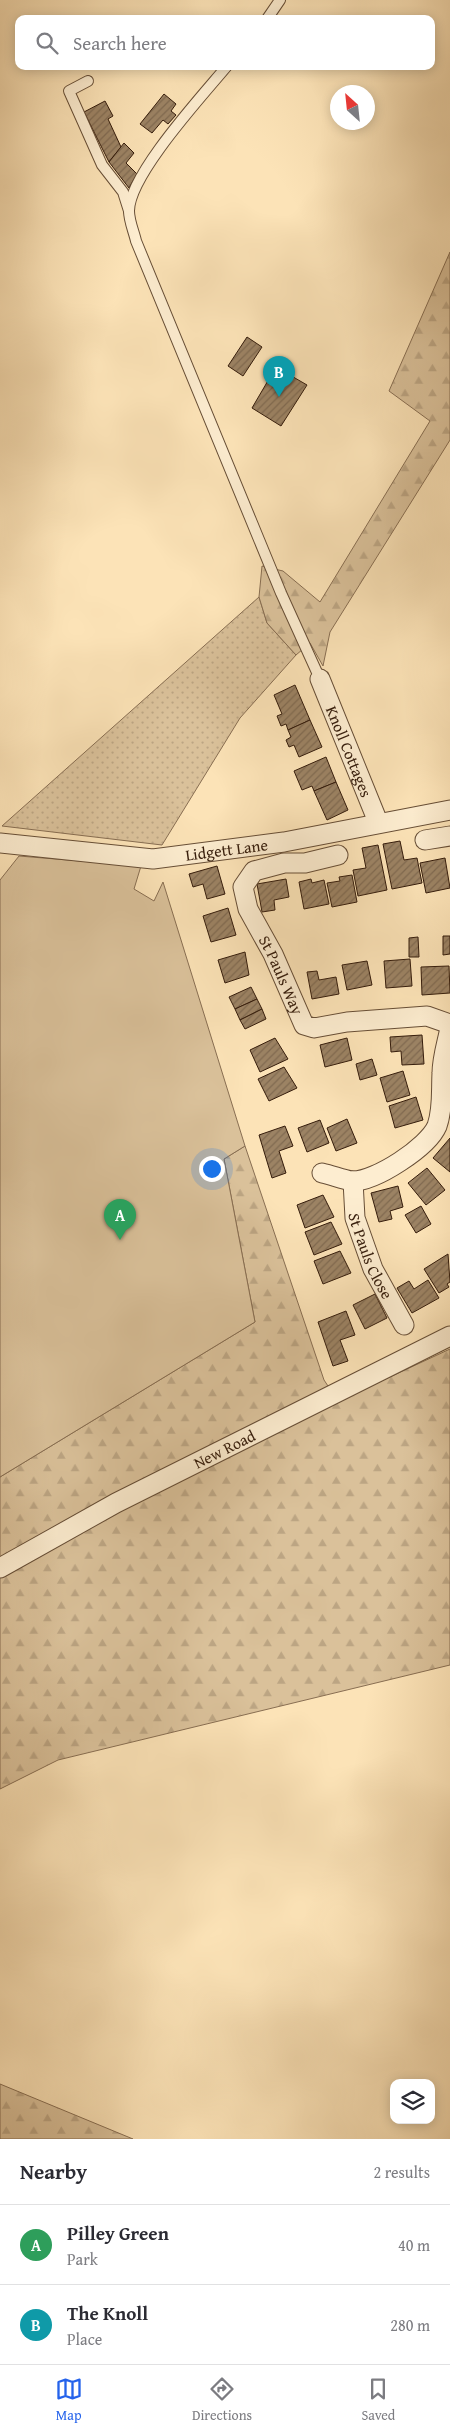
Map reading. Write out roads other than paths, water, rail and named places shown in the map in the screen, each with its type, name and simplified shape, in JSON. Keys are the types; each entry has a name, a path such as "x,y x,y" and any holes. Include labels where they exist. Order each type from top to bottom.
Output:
{"street":[{"name":"Knoll Cottages","path":"320,679 378,822"},
{"name":"Lidgett Lane","path":"0,843 153,859 284,842 378,822 450,810"},
{"path":"425,840 450,836"},
{"name":"St Pauls Way","path":"338,855 305,863 284,863 254,871 243,887 248,909 273,954 304,1025 314,1028 365,1020 427,1016 450,1026"},
{"path":"322,1173 353,1181 392,1166 418,1148 436,1127 442,1100 442,1072 450,1026"},
{"name":"St Pauls Close","path":"353,1181 355,1218 372,1269 404,1325"},
{"name":"New Road","path":"0,1568 116,1503 450,1336"}],"lane":[{"path":"270,15 280,0"},
{"path":"129,211 135,192 152,159 224,70"},
{"path":"88,81 69,92 102,165 124,192 140,250 282,593 320,679"}],"place":[{"name":"The Knoll","path":"279,397"},
{"name":"Pilley Green","path":"120,1240"}]}
